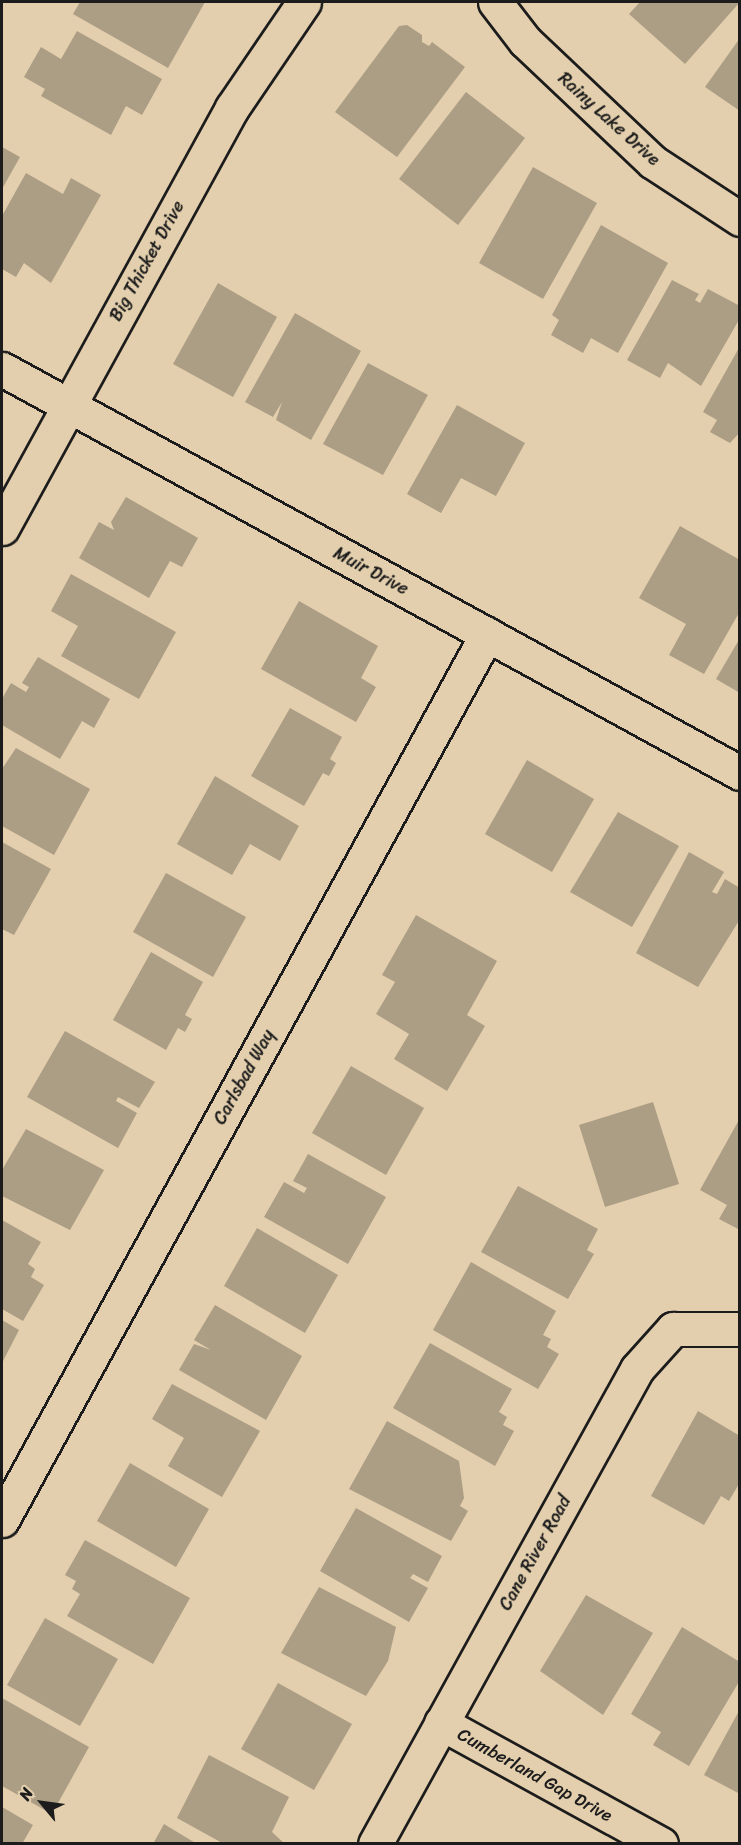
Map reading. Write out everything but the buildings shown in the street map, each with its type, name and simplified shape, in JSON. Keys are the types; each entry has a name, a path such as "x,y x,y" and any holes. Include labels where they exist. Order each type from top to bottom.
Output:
{"street":[{"name":"Big Thicket Drive","path":"2,528 232,108 304,2"},
{"name":"Rainy Lake Drive","path":"495,2 525,41 653,162 740,219"},
{"name":"Muir Drive","path":"2,369 740,772"},
{"name":"Carlsbad Way","path":"4,1508 487,634"},
{"name":"Cane River Road","path":"375,1844 637,1369 673,1329 740,1329"},
{"name":"Cumberland Gap Drive","path":"441,1723 661,1844"}]}
